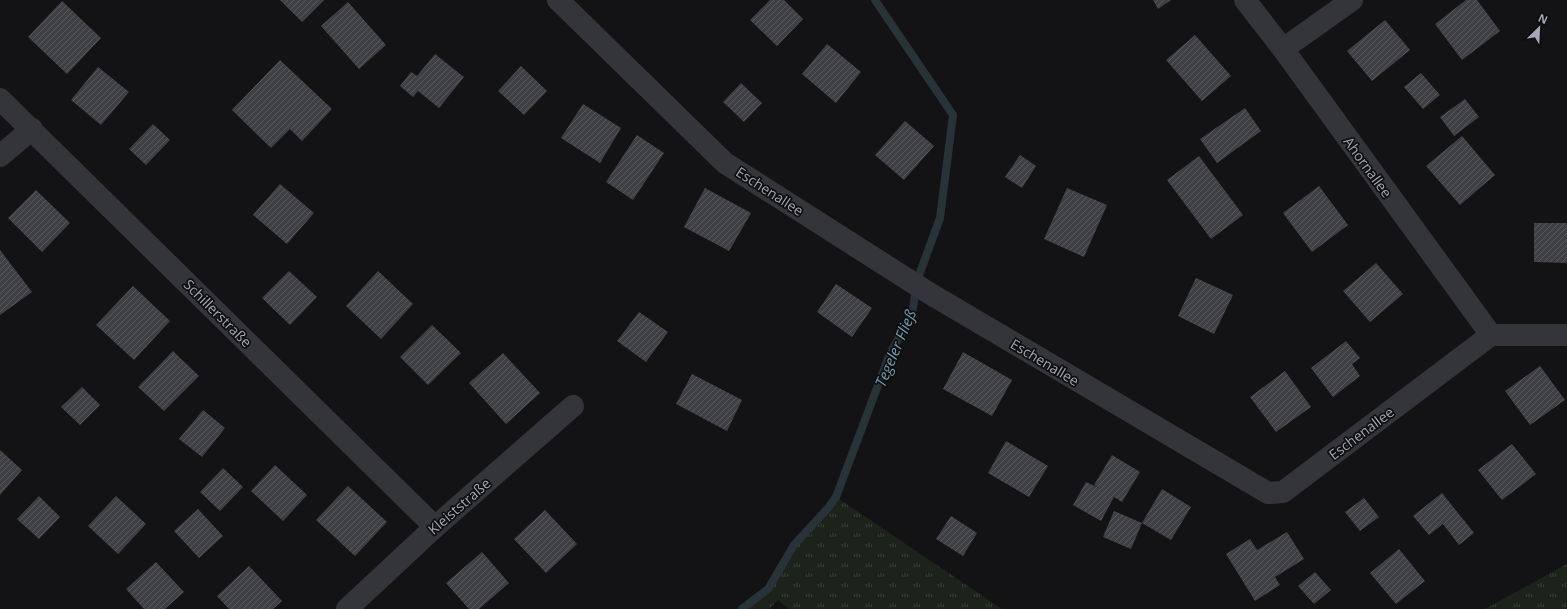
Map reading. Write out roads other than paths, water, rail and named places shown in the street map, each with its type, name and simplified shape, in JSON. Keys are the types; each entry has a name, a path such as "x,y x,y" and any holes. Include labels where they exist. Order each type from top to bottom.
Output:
{"street":[{"name":"Eschenallee","path":"558,0 725,163 929,293 1268,493 1283,492 1490,335"},
{"name":"Ahornallee","path":"1245,0 1490,335"},
{"path":"1282,49 1352,0"},
{"name":"Schillerstraße","path":"0,99 435,527"},
{"path":"0,156 32,129"},
{"path":"1490,335 1567,335"},
{"name":"Kleiststraße","path":"347,609 435,527 573,406"}],"waterway":[{"name":"Tegeler Fließ","path":"742,609 768,589 794,545 828,508 836,497 889,356 912,313 918,278 940,218 953,115 875,0"}]}
